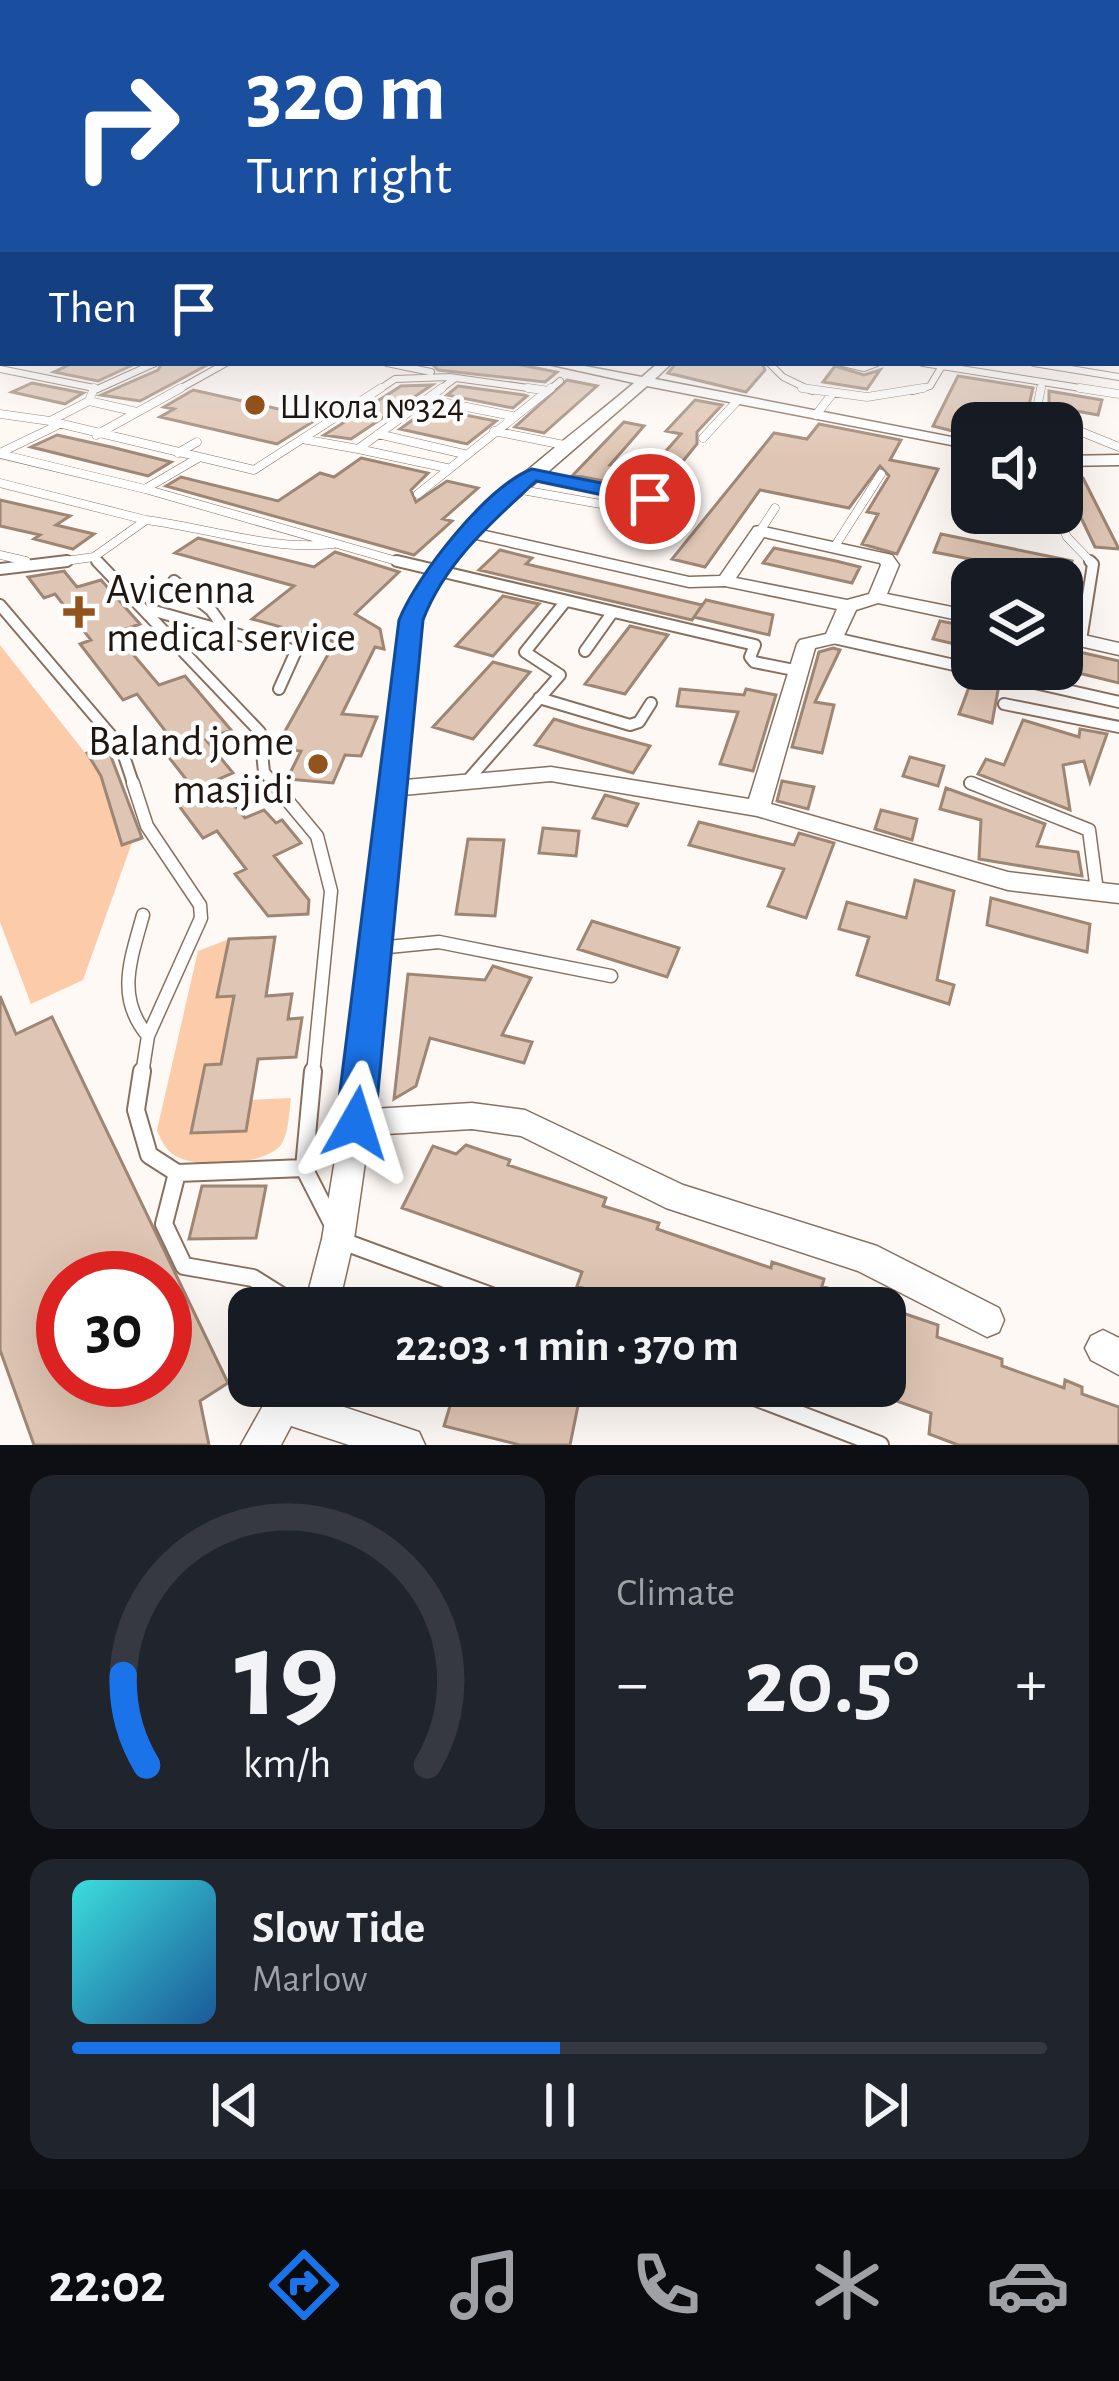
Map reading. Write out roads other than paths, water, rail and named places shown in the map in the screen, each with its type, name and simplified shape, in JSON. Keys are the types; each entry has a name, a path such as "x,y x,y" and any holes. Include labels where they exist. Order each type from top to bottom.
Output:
{"street":[{"path":"564,366 951,441"},
{"path":"326,1287 356,1123 411,620 436,571 468,532 564,445 663,366"},
{"path":"1083,460 1119,460"},
{"path":"725,580 760,531 886,559 890,565 877,597"},
{"path":"468,532 689,582 725,580 848,606 877,597 951,613"},
{"path":"758,808 807,644 821,637 834,638 848,606"},
{"path":"1083,641 1119,649"},
{"path":"392,789 551,774 758,808 1007,881 1108,892"},
{"path":"356,1123 472,1115 525,1123 676,1198 865,1257 987,1320"},
{"path":"260,1445 282,1407"},
{"path":"315,1407 406,1445"}],"lane":[{"path":"0,369 94,388 148,366"},
{"path":"96,435 221,366"},
{"path":"400,366 452,378"},
{"path":"772,366 790,383 866,397 925,388 942,366 1119,394"},
{"path":"1054,366 1119,376"},
{"path":"0,414 254,470 395,380 477,377 543,390"},
{"path":"358,449 452,378"},
{"path":"418,494 560,381"},
{"path":"1036,402 1042,382"},
{"path":"0,453 89,400 94,388"},
{"path":"816,415 832,394"},
{"path":"427,398 512,416"},
{"path":"89,400 137,412"},
{"path":"703,438 738,400"},
{"path":"494,431 564,445"},
{"path":"1083,432 1119,447"},
{"path":"378,434 464,454"},
{"path":"302,439 447,468"},
{"path":"178,453 197,442"},
{"path":"0,453 436,571 755,645 750,657 754,662 799,671"},
{"path":"145,489 198,458"},
{"path":"835,546 881,474"},
{"path":"524,482 621,512 640,512 650,499"},
{"path":"524,482 650,499 692,483"},
{"path":"0,483 146,520 216,529 290,549 336,544"},
{"path":"760,531 775,508"},
{"path":"0,569 94,557 146,520"},
{"path":"1065,534 1094,564 1083,601"},
{"path":"0,555 34,562"},
{"path":"94,557 260,732 264,772 317,836 331,891 304,1168 318,1189 338,1240 467,1287"},
{"path":"174,580 211,610 226,631"},
{"path":"468,779 560,675 525,652 565,602"},
{"path":"0,604 121,747 147,826 200,905 201,918 148,1036 136,1110 149,1155 177,1173 304,1168"},
{"path":"148,609 296,651 279,689"},
{"path":"585,651 612,613"},
{"path":"834,638 951,664"},
{"path":"1066,690 1119,702"},
{"path":"539,698 630,725 639,722 651,703"},
{"path":"1004,704 1119,727"},
{"path":"970,783 1089,830 1108,892"},
{"path":"143,915 124,988 129,1018 148,1036"},
{"path":"375,948 439,943 611,976"},
{"path":"177,1173 164,1224 184,1266 254,1278 268,1287"},
{"path":"781,1407 880,1445"}],"place":[{"name":"Школа №324","path":"255,405"},
{"name":"Avicenna medical service","path":"79,612"},
{"name":"Baland jome masjidi","path":"318,764"}]}
